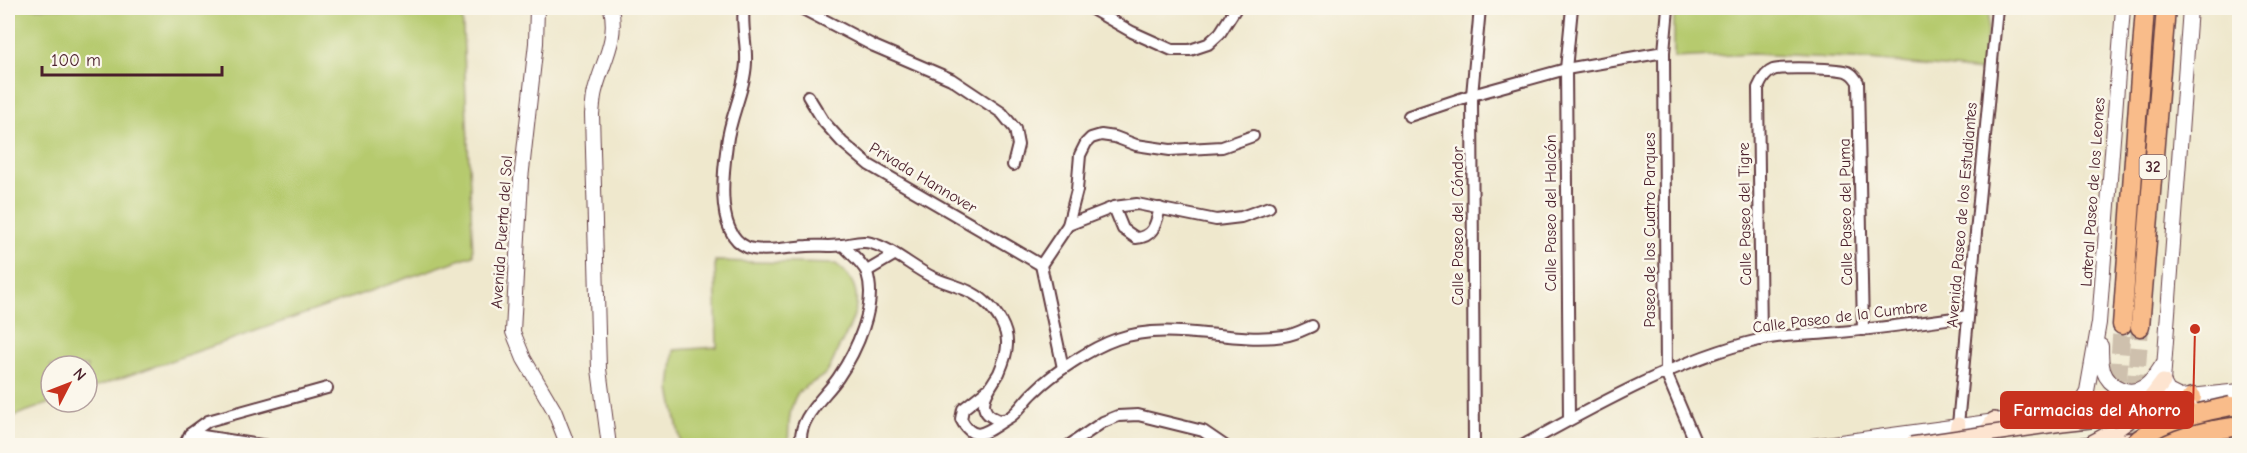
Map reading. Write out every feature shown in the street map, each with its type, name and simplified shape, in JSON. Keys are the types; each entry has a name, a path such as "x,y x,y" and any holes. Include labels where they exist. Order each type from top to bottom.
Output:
{"main road":[{"name":"32","path":"2145,8 2131,326 2166,8"},
{"path":"2086,444 2123,427 2143,409 2163,382"},
{"path":"2192,397 2177,416 2183,427 2200,432"},
{"path":"1907,445 2237,400"},
{"path":"2132,446 2153,429 2172,420 2237,400"},
{"path":"1987,446 1983,438 1994,420"},
{"path":"1950,446 1958,425"},
{"path":"2086,444 2161,442 2200,432 2240,426"}],"street":[{"name":"Avenida Puerta del Sol","path":"537,8 536,43 521,178 512,319 513,332 524,359 554,410 568,446"},
{"path":"609,446 599,369 592,114 595,91 612,44 615,24 611,8"},
{"path":"743,8 746,61 742,88 727,142 724,200 727,226 737,241 750,248 766,250 843,245 854,242 870,243 884,248 933,277 968,290 985,302 1002,321 1007,344 999,372 987,390 963,409 961,419 967,431 975,434 985,433 1013,415 1034,392 1063,368 1115,340 1142,332 1168,331 1286,336 1312,326"},
{"path":"801,8 874,46 951,79 1002,113 1015,129 1018,145 1014,165"},
{"path":"1090,8 1132,32 1172,50 1190,50 1208,44 1220,33 1236,8"},
{"name":"Calle Paseo del Cóndor","path":"1474,446 1472,94 1480,8"},
{"name":"Calle Paseo del Halcón","path":"1569,419 1566,69 1572,8"},
{"name":"Paseo de los Cuatro Parques","path":"1668,8 1664,52 1666,373 1697,446"},
{"name":"Avenida Paseo de los Estudiantes","path":"1958,425 1997,8"},
{"name":"Lateral Paseo de los Leones","path":"1811,446 2070,410 2078,406 2083,399 2090,378 2099,323 2123,8"},
{"path":"2190,8 2163,382 2173,395 2237,400"},
{"path":"1409,116 1472,94 1566,69 1664,52"},
{"name":"Calle Paseo del Puma","path":"1758,88 1763,78 1773,70 1840,69 1851,73 1858,82 1863,330"},
{"name":"Calle Paseo del Tigre","path":"1758,88 1761,340"},
{"name":"Privada Hannover","path":"808,96 824,122 842,142 869,165 1041,265"},
{"path":"1063,368 1041,265 1068,225 1077,190 1080,156 1086,142 1101,135 1115,137 1136,145 1170,150 1222,147 1253,136"},
{"path":"1068,225 1114,207 1137,204 1216,220 1241,217 1269,207"},
{"path":"1114,207 1123,229 1136,238 1148,235 1154,229 1160,208"},
{"path":"802,446 803,424 838,377 856,345 869,312 871,292 867,272 843,245"},
{"path":"867,272 894,255"},
{"name":"Calle Paseo de la Cumbre","path":"1522,446 1569,419 1666,373 1726,349 1761,340 1863,330 1968,316"},
{"path":"2099,323 2104,371 2109,381 2122,391 2134,391 2145,387 2163,364"},
{"path":"184,446 190,434 208,421 327,388"},
{"path":"987,390 985,406 988,414 996,419 1005,420"},
{"path":"1068,446 1103,422 1118,416 1138,415 1203,431 1225,446"},
{"path":"190,434 268,446"}],"green space":[{"path":"8,8 462,8 473,255 99,386 99,354 39,354 39,407 8,418"},
{"path":"1674,8 1990,8 1983,71 1870,60 1753,54 1674,58"},
{"path":"715,261 836,264 847,274 853,284 856,305 850,327 827,372 802,389 796,396 790,414 788,445 681,445 670,389 674,350 717,347"}],"tunnel":[{"path":"2114,434 2122,325"},
{"path":"2131,446 2140,327"}],"place":[{"name":"Farmacias del Ahorro","path":"2195,329"}]}
